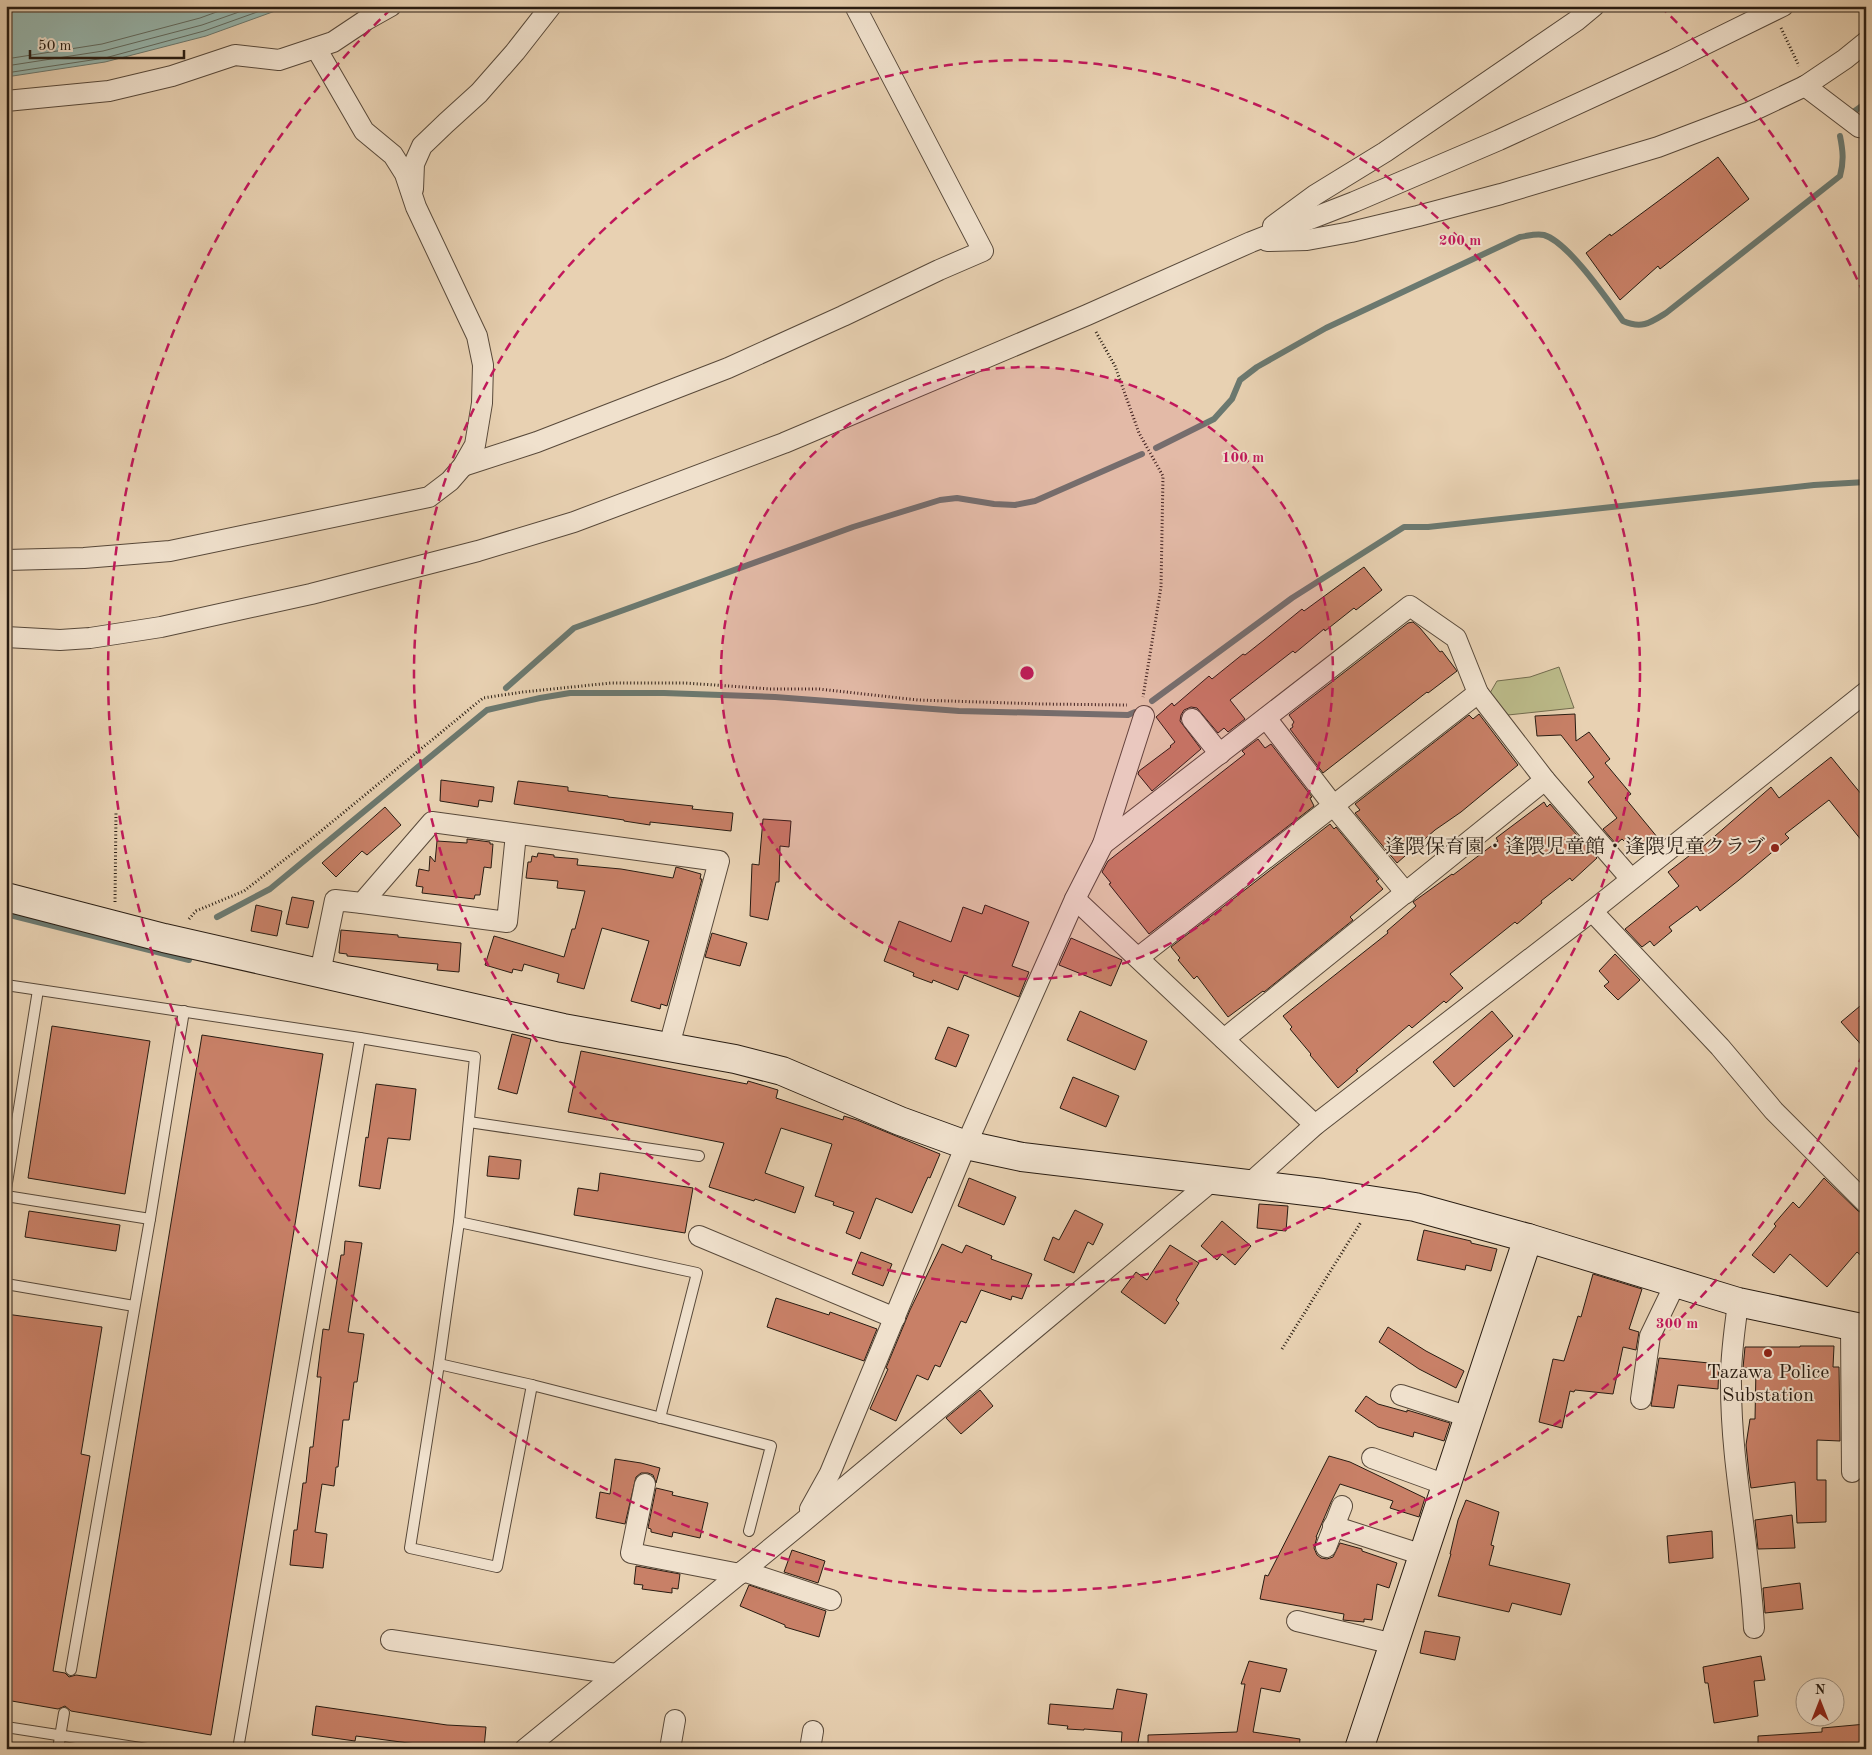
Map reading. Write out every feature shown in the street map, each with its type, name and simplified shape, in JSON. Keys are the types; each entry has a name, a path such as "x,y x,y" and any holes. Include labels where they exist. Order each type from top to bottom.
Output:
{"street":[{"path":"6,101 109,91 172,76 235,55 279,60 333,42 391,6"},
{"path":"413,198 414,164 422,146 479,93 515,52 551,6"},
{"path":"463,466 537,442 728,368 984,251 855,6"},
{"path":"1251,242 1316,195 1385,152 1576,21 1594,6"},
{"path":"6,637 60,640 90,638 161,627 311,594 478,552 574,522 784,443 1087,316 1251,242 1354,202 1499,140 1673,60 1778,9"},
{"path":"1251,242 1307,240 1351,232 1502,194 1658,148 1750,112 1806,85 1845,59 1866,42"},
{"path":"6,560 84,558 170,551 429,497 450,481 463,466 475,445 482,403 483,366 477,336 413,198 406,174 393,155 364,132 316,48"},
{"path":"1806,85 1859,127 1866,128"},
{"path":"1103,844 1410,606 1456,638 1478,693 1545,780 1631,879"},
{"path":"1249,1184 1316,1125 1592,911 1866,692"},
{"path":"1139,957 1478,693"},
{"path":"803,1522 830,1473 966,1145 1075,899 1103,844 1143,710"},
{"path":"1266,718 1334,805 1406,892"},
{"path":"1192,720 1220,754"},
{"path":"1224,1039 1545,780"},
{"path":"362,903 432,822 719,861 670,1046"},
{"path":"320,973 335,900 507,922 516,834"},
{"path":"6,897 172,940 563,1028 735,1058 782,1071 900,1121 966,1145 1022,1157 1374,1200 1416,1208 1528,1238 1738,1302 1858,1327 1852,1472"},
{"path":"1075,899 1316,1125"},
{"path":"1592,911 1720,1047 1774,1111 1866,1203"},
{"path":"525,1749 803,1522 1213,1180"},
{"path":"699,1236 895,1318"},
{"path":"1359,1749 1528,1238"},
{"path":"1641,1399 1650,1336 1676,1282"},
{"path":"1738,1302 1730,1385 1734,1451 1753,1594 1754,1628"},
{"path":"1401,1395 1469,1417"},
{"path":"1372,1458 1446,1485"},
{"path":"645,1484 631,1553 742,1572 831,1600"},
{"path":"1326,1546 1342,1506"},
{"path":"1334,1526 1423,1555"},
{"path":"1298,1621 1394,1644"},
{"path":"391,1640 616,1674"},
{"path":"670,1749 675,1720"}],"lane":[{"path":"6,985 360,1038 475,1058 459,1222 410,1548 497,1567 532,1385"},
{"path":"6,1189 38,990"},
{"path":"71,1670 150,1219 184,1011"},
{"path":"238,1749 360,1038"},
{"path":"469,1122 699,1156"},
{"path":"6,1196 150,1219"},
{"path":"459,1222 697,1274 660,1418"},
{"path":"6,1284 134,1306"},
{"path":"439,1364 532,1385 771,1446 748,1531"},
{"path":"58,1749 64,1713"},
{"path":"6,1727 147,1749"}],"path":[{"path":"1778,9 1806,85"},
{"path":"172,940 196,911 244,891 315,836 483,698 611,683 685,683 771,689 820,689 918,700 1042,704 1143,710 1161,587 1163,476 1139,433 1115,366 1087,316"},
{"path":"114,925 116,812"},
{"path":"1282,1349 1374,1200"}],"shaded area":[{"path":"1559,667 1574,708 1508,715 1490,693 1497,681 1530,677"}],"water":[{"path":"6,6 289,6 206,36 105,62 6,77"}],"building":[{"path":"1718,157 1749,199 1660,269 1658,266 1620,300 1586,253"},
{"path":"1364,567 1382,590 1356,610 1354,608 1325,631 1324,629 1295,653 1293,651 1230,700 1245,719 1228,732 1224,728 1218,733 1197,708 1191,707 1184,710 1180,721 1201,749 1152,791 1138,774 1139,771 1175,742 1156,717 1172,703 1174,706 1209,676 1212,679 1302,609 1304,611"},
{"path":"1413,622 1440,652 1442,651 1457,671 1323,773 1290,729 1293,727 1294,722 1289,715 1408,623"},
{"path":"1479,714 1518,765 1461,812 1435,830 1397,863 1355,813 1360,810 1355,804 1469,715 1473,719"},
{"path":"1575,714 1576,741 1589,732 1610,759 1605,763 1631,794 1625,798 1658,838 1639,854 1628,840 1625,842 1622,839 1616,844 1603,829 1617,818 1588,782 1594,777 1561,735 1537,736 1535,716"},
{"path":"1258,739 1265,748 1271,744 1312,797 1310,798 1314,806 1149,934 1109,884 1111,883 1102,872 1108,861 1245,754 1242,751"},
{"path":"1831,757 1866,800 1866,846 1829,800 1785,834 1789,838 1700,911 1697,906 1669,927 1672,931 1654,946 1650,941 1642,947 1625,929 1679,886 1668,872 1699,850 1771,787 1779,798"},
{"path":"441,780 494,787 492,802 479,800 478,807 440,801"},
{"path":"518,781 568,787 568,791 608,797 693,806 692,809 733,813 731,831 650,822 650,825 514,804"},
{"path":"1544,802 1547,807 1550,804 1597,858 1572,881 1570,878 1541,901 1542,903 1517,924 1515,922 1450,974 1463,988 1412,1028 1409,1025 1356,1070 1358,1071 1338,1088 1290,1029 1292,1027 1283,1016 1388,933 1387,931 1416,906 1413,902 1498,841 1496,838"},
{"path":"385,807 401,825 367,855 362,851 336,877 322,863"},
{"path":"763,819 791,821 789,847 780,846 779,882 776,882 768,920 750,916 752,864 759,865"},
{"path":"1330,824 1334,829 1336,827 1379,879 1376,881 1383,889 1350,917 1353,920 1264,992 1228,1017 1197,976 1194,979 1178,960 1180,958 1171,947"},
{"path":"467,839 493,844 491,868 484,867 480,895 475,895 474,899 422,893 423,887 416,886 419,869 429,871 430,856 435,862 437,841 467,843"},
{"path":"538,853 554,855 554,857 578,859 577,865 621,869 673,878 676,867 701,874 700,879 702,879 667,1006 661,1004 660,1009 631,1001 649,941 602,928 584,989 557,982 559,974 524,964 522,971 513,969 512,973 485,965 494,936 564,957 572,929 575,929 585,891 557,888 558,881 526,878 528,862 531,862 532,856 537,857"},
{"path":"292,897 314,901 308,928 286,924"},
{"path":"256,905 282,911 277,936 251,931"},
{"path":"985,905 1029,922 1012,966 1029,972 1019,997 964,975 958,990 933,980 932,983 913,976 914,973 884,961 899,921 951,942 963,907 982,914"},
{"path":"341,930 461,943 459,972 437,970 438,964 347,956 347,954 339,953"},
{"path":"712,933 747,943 740,966 705,957"},
{"path":"1071,938 1122,960 1111,986 1059,965"},
{"path":"1615,954 1640,980 1618,1000 1604,986 1609,982 1599,971"},
{"path":"1866,1001 1866,1050 1841,1022"},
{"path":"1080,1011 1147,1041 1135,1070 1067,1040"},
{"path":"1492,1011 1513,1036 1454,1087 1433,1062"},
{"path":"52,1026 150,1041 125,1194 28,1178"},
{"path":"948,1027 969,1035 956,1067 935,1059"},
{"path":"512,1034 531,1039 517,1094 498,1089"},
{"path":"202,1035 323,1054 211,1735 71,1711 65,1706 58,1709 6,1700 6,1314 102,1327 81,1454 90,1456 53,1671 65,1673 69,1677 76,1675 96,1678"},
{"path":"581,1051 747,1084 748,1081 778,1090 776,1098 843,1120 844,1116 857,1120 940,1154 912,1213 876,1198 860,1239 846,1233 854,1212 833,1205 834,1202 815,1196 832,1144 781,1128 765,1173 804,1187 795,1213 755,1199 754,1201 709,1187 724,1143 568,1112"},
{"path":"1073,1077 1119,1096 1106,1127 1060,1108"},
{"path":"376,1084 416,1089 410,1140 388,1138 380,1189 359,1186"},
{"path":"489,1156 521,1160 519,1179 487,1176"},
{"path":"600,1173 693,1188 685,1233 574,1215 578,1188 598,1191"},
{"path":"969,1178 1016,1197 1004,1225 958,1206"},
{"path":"1824,1178 1858,1211 1866,1215 1866,1260 1857,1252 1827,1287 1790,1254 1774,1273 1752,1255 1776,1226 1774,1224 1793,1202 1799,1208"},
{"path":"1259,1204 1288,1206 1286,1231 1257,1228"},
{"path":"1075,1210 1103,1224 1093,1245 1088,1242 1074,1273 1044,1260 1053,1237 1059,1240"},
{"path":"29,1211 120,1225 116,1251 25,1237"},
{"path":"1222,1221 1251,1246 1235,1265 1222,1254 1217,1260 1201,1246"},
{"path":"1424,1230 1497,1249 1491,1271 1466,1265 1465,1270 1417,1260"},
{"path":"345,1241 362,1243 348,1332 364,1334 357,1382 354,1382 349,1420 343,1420 334,1486 322,1484 315,1532 327,1534 323,1568 290,1565 294,1530 297,1530 303,1483 306,1483 310,1447 313,1447 321,1377 317,1377 323,1329 329,1330"},
{"path":"942,1244 962,1253 966,1245 992,1256 991,1259 1032,1274 1022,1299 1012,1296 1011,1300 981,1290 966,1323 961,1321 940,1367 935,1365 928,1380 917,1375 896,1421 870,1409 888,1369 886,1368 910,1310"},
{"path":"1170,1245 1199,1263 1176,1300 1179,1303 1165,1324 1121,1292 1136,1272 1147,1280"},
{"path":"861,1252 892,1264 883,1286 852,1274"},
{"path":"1593,1274 1642,1289 1629,1329 1639,1332 1636,1350 1623,1347 1613,1394 1570,1391 1562,1428 1539,1422 1553,1359 1564,1361 1578,1316 1581,1317"},
{"path":"776,1298 829,1315 830,1312 877,1329 864,1361 767,1327"},
{"path":"1388,1327 1426,1351 1464,1371 1456,1388 1419,1369 1379,1342"},
{"path":"1834,1346 1833,1367 1839,1367 1840,1441 1817,1440 1817,1480 1826,1480 1826,1522 1797,1523 1795,1482 1751,1488 1746,1445 1750,1419 1755,1419 1756,1368 1743,1368 1745,1347"},
{"path":"1659,1358 1719,1364 1718,1389 1678,1385 1674,1408 1651,1406"},
{"path":"980,1390 993,1406 961,1434 946,1418"},
{"path":"1366,1396 1378,1404 1407,1412 1407,1410 1450,1423 1444,1441 1414,1432 1413,1437 1378,1427 1355,1411"},
{"path":"1329,1456 1350,1462 1425,1498 1419,1517 1390,1508 1393,1501 1340,1484 1331,1502 1316,1537 1314,1548 1317,1555 1327,1559 1333,1557 1340,1543 1362,1549 1362,1551 1397,1563 1389,1588 1377,1584 1372,1620 1364,1619 1364,1622 1343,1620 1344,1614 1260,1599 1265,1575 1268,1576"},
{"path":"615,1459 660,1468 656,1483 653,1475 648,1473 641,1473 636,1477 625,1524 596,1518 600,1492 610,1494"},
{"path":"656,1488 673,1492 672,1495 708,1503 700,1538 673,1532 672,1537 651,1532 651,1529 648,1528"},
{"path":"1466,1500 1499,1512 1491,1545 1494,1546 1489,1565 1570,1584 1561,1615 1512,1603 1509,1612 1438,1596 1451,1554 1458,1520"},
{"path":"1792,1515 1795,1548 1758,1549 1755,1520"},
{"path":"1712,1531 1713,1558 1669,1563 1667,1536"},
{"path":"792,1550 825,1561 818,1583 784,1572"},
{"path":"636,1566 680,1574 678,1589 672,1588 672,1593 642,1589 643,1585 634,1584"},
{"path":"1800,1583 1803,1609 1765,1613 1763,1588"},
{"path":"749,1585 826,1611 819,1637 785,1627 785,1625 740,1606"},
{"path":"1425,1631 1460,1637 1455,1660 1420,1653"},
{"path":"1761,1656 1765,1680 1754,1681 1758,1716 1714,1723 1708,1683 1705,1683 1703,1667"},
{"path":"1249,1661 1287,1669 1280,1692 1261,1688 1253,1732 1300,1739 1299,1749 1148,1749 1148,1735 1237,1732 1245,1684 1241,1684"},
{"path":"1117,1689 1147,1694 1137,1748 1121,1747 1122,1732 1067,1729 1068,1726 1048,1724 1050,1704 1113,1709"},
{"path":"316,1706 447,1725 486,1727 484,1748 416,1749 416,1744 356,1736 355,1741 312,1735"},
{"path":"1866,1724 1866,1749 1758,1749 1758,1736 1822,1732 1822,1728 1844,1728 1844,1726"}],"waterway":[{"path":"1852,113 1866,103"},
{"path":"1156,448 1214,419 1232,399 1240,380 1257,367 1326,328 1520,237 1541,234 1554,240 1575,259 1623,321 1635,325 1646,324 1666,313 1840,176 1843,156 1840,136"},
{"path":"506,688 574,628 853,527 940,500 957,498 994,504 1015,505 1035,501 1142,454"},
{"path":"1152,701 1292,598 1404,527 1428,527 1814,485 1866,482"},
{"path":"217,917 270,889 487,710 540,698 570,693 664,693 775,697 959,711 1128,715 1135,712"},
{"path":"6,914 189,960"}],"place":[{"name":"逢隈保育園・逢隈児童館・逢隈児童クラブ","path":"1775,848"},
{"name":"Tazawa Police Substation","path":"1768,1353"}]}
